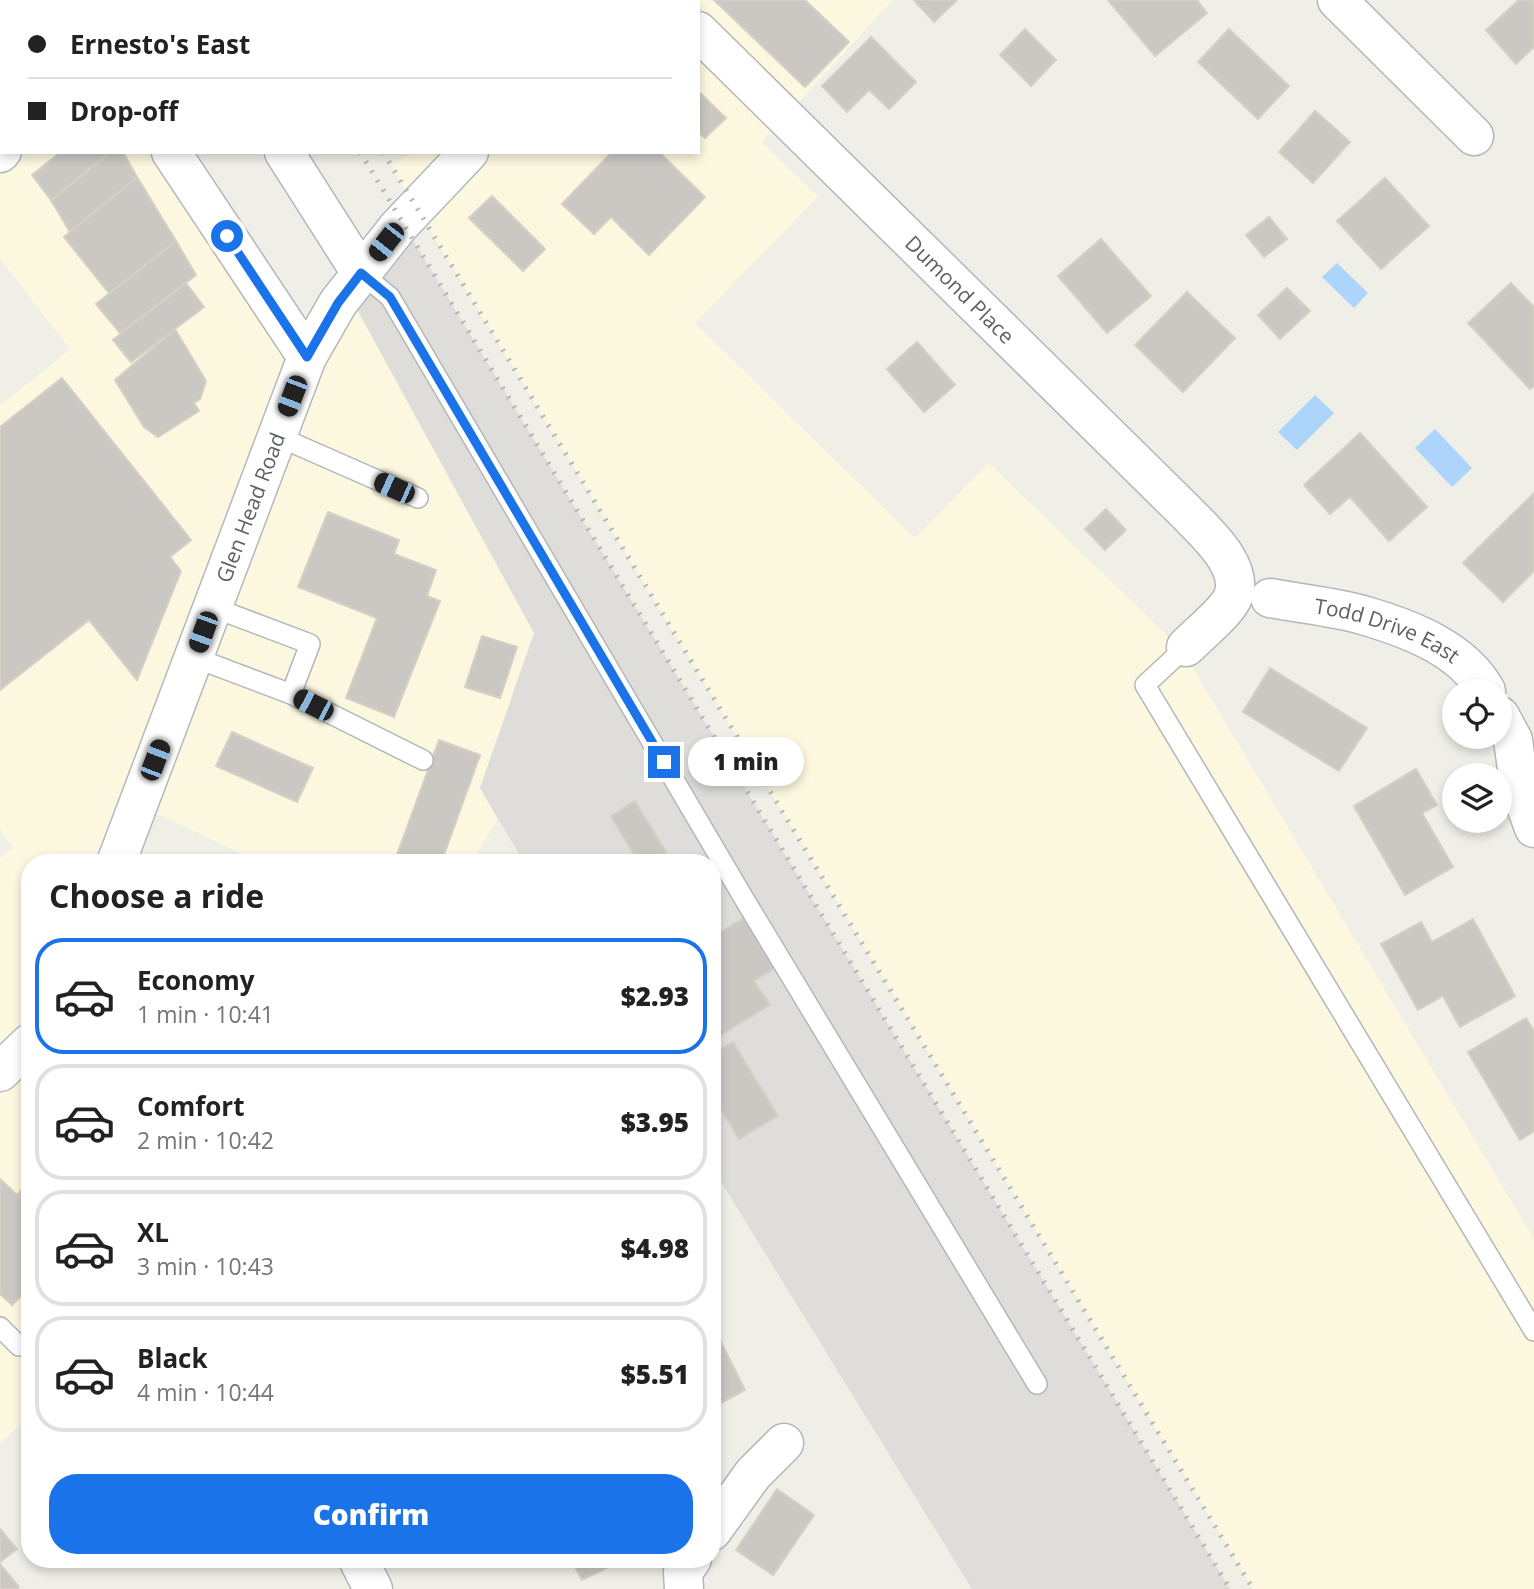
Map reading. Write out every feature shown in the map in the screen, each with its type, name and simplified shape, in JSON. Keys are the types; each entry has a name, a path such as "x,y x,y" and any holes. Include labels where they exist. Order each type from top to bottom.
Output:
{"street":[{"path":"1337,0 1474,136"},
{"name":"Dumond Place","path":"700,33 1221,549 1231,567 1235,587 1233,597 1186,647"},
{"path":"172,154 307,357"},
{"path":"285,154 361,273"},
{"name":"Glen Head Road","path":"119,854 307,357 338,303 361,273 402,222 466,154"},
{"name":"Todd Drive East","path":"1270,598 1364,615 1409,631 1453,653 1479,679"},
{"path":"1516,725 1520,789 1534,828"},
{"path":"0,1072 21,1052"},
{"path":"721,1518 753,1474 784,1443"},
{"path":"362,1568 373,1589"},
{"path":"684,1589 683,1572 686,1568"}],"lane":[{"path":"361,273 390,297 718,854"},
{"path":"277,436 418,498"},
{"path":"212,607 310,644 291,694"},
{"path":"1186,647 1145,685 1534,1331"},
{"path":"194,657 291,694 423,760"},
{"path":"721,860 1037,1384"},
{"path":"0,1327 19,1346"}],"shaded area":[{"path":"700,0 893,0 762,142 818,197 695,323 915,538 989,463 1182,650 1534,1239 1534,1589 1253,1589 391,166 410,154 700,154"},
{"path":"0,154 172,154 306,356 347,291 534,633 480,788 498,819 477,854 243,854 138,805 119,854 21,854 21,1424 0,1444 0,858 13,847 0,830 0,406 70,349 0,259"},
{"path":"402,222 1230,1589 972,1589 721,1182 721,854 519,854 480,788 534,633 347,291"}],"water":[{"path":"1337,263 1368,293 1354,308 1322,277"},
{"path":"1315,395 1334,413 1297,450 1278,432"},
{"path":"1435,429 1472,468 1452,487 1415,448"}],"building":[{"path":"714,0 805,0 849,42 805,87"},
{"path":"914,0 957,0 934,22"},
{"path":"1108,0 1197,0 1207,13 1155,56"},
{"path":"1519,0 1534,2 1534,47 1516,64 1486,30"},
{"path":"1025,29 1056,60 1031,86 1000,55"},
{"path":"1229,29 1289,86 1258,119 1198,62"},
{"path":"871,37 916,82 889,109 869,90 847,112 822,86"},
{"path":"700,93 726,118 705,138 700,134"},
{"path":"1315,111 1350,142 1313,183 1279,152"},
{"path":"58,154 108,154 51,200 32,175"},
{"path":"108,154 124,154 137,177 70,232 51,200"},
{"path":"610,154 661,154 705,197 649,255 611,217 594,234 562,204"},
{"path":"137,177 176,241 109,293 64,237"},
{"path":"1385,178 1429,226 1381,269 1337,221"},
{"path":"492,196 545,249 523,271 469,218"},
{"path":"1269,217 1287,239 1264,257 1246,235"},
{"path":"1101,239 1151,296 1107,333 1058,276"},
{"path":"176,241 196,275 120,333 96,304"},
{"path":"186,283 204,307 131,362 113,340"},
{"path":"1511,283 1534,307 1534,386 1530,389 1468,323"},
{"path":"1287,288 1310,311 1280,339 1258,315"},
{"path":"1187,292 1235,338 1183,392 1135,345"},
{"path":"175,329 206,381 200,399 194,403 199,411 158,437 144,427 115,380"},
{"path":"917,342 955,385 924,412 887,369"},
{"path":"62,378 191,540 170,557 181,571 137,680 89,620 0,690 0,427"},
{"path":"1360,433 1427,507 1389,541 1350,497 1330,514 1304,485"},
{"path":"1534,493 1534,571 1503,602 1463,563"},
{"path":"1106,509 1126,530 1105,550 1085,529"},
{"path":"328,512 399,540 394,554 436,570 427,596 440,601 394,717 346,698 377,618 298,587"},
{"path":"482,636 517,647 500,698 465,687"},
{"path":"1270,668 1367,728 1339,771 1243,712"},
{"path":"232,732 313,768 297,802 216,766"},
{"path":"439,740 480,755 444,854 397,854"},
{"path":"1416,769 1437,805 1422,813 1453,867 1405,895 1354,806"},
{"path":"635,801 666,852 634,854 611,816"},
{"path":"744,918 775,968 754,981 770,1005 721,1035 721,932"},
{"path":"1473,919 1515,996 1460,1027 1443,996 1418,1010 1381,944 1421,922 1432,942"},
{"path":"1526,1018 1534,1031 1534,1131 1520,1140 1468,1052"},
{"path":"733,1042 778,1116 739,1139 721,1109 721,1049"},
{"path":"0,1179 21,1199 21,1296 12,1305 0,1294"},
{"path":"721,1342 745,1390 721,1403"},
{"path":"777,1489 814,1515 773,1575 736,1550"},
{"path":"0,1529 17,1549 0,1562"},
{"path":"0,1564 19,1587 0,1589"},
{"path":"576,1568 607,1568 582,1580"}],"railway":[{"path":"361,154 1230,1589"},
{"path":"384,154 1253,1589"}],"route":[{"path":"227,236 307,357 338,303 361,273 390,297 664,762"}]}
